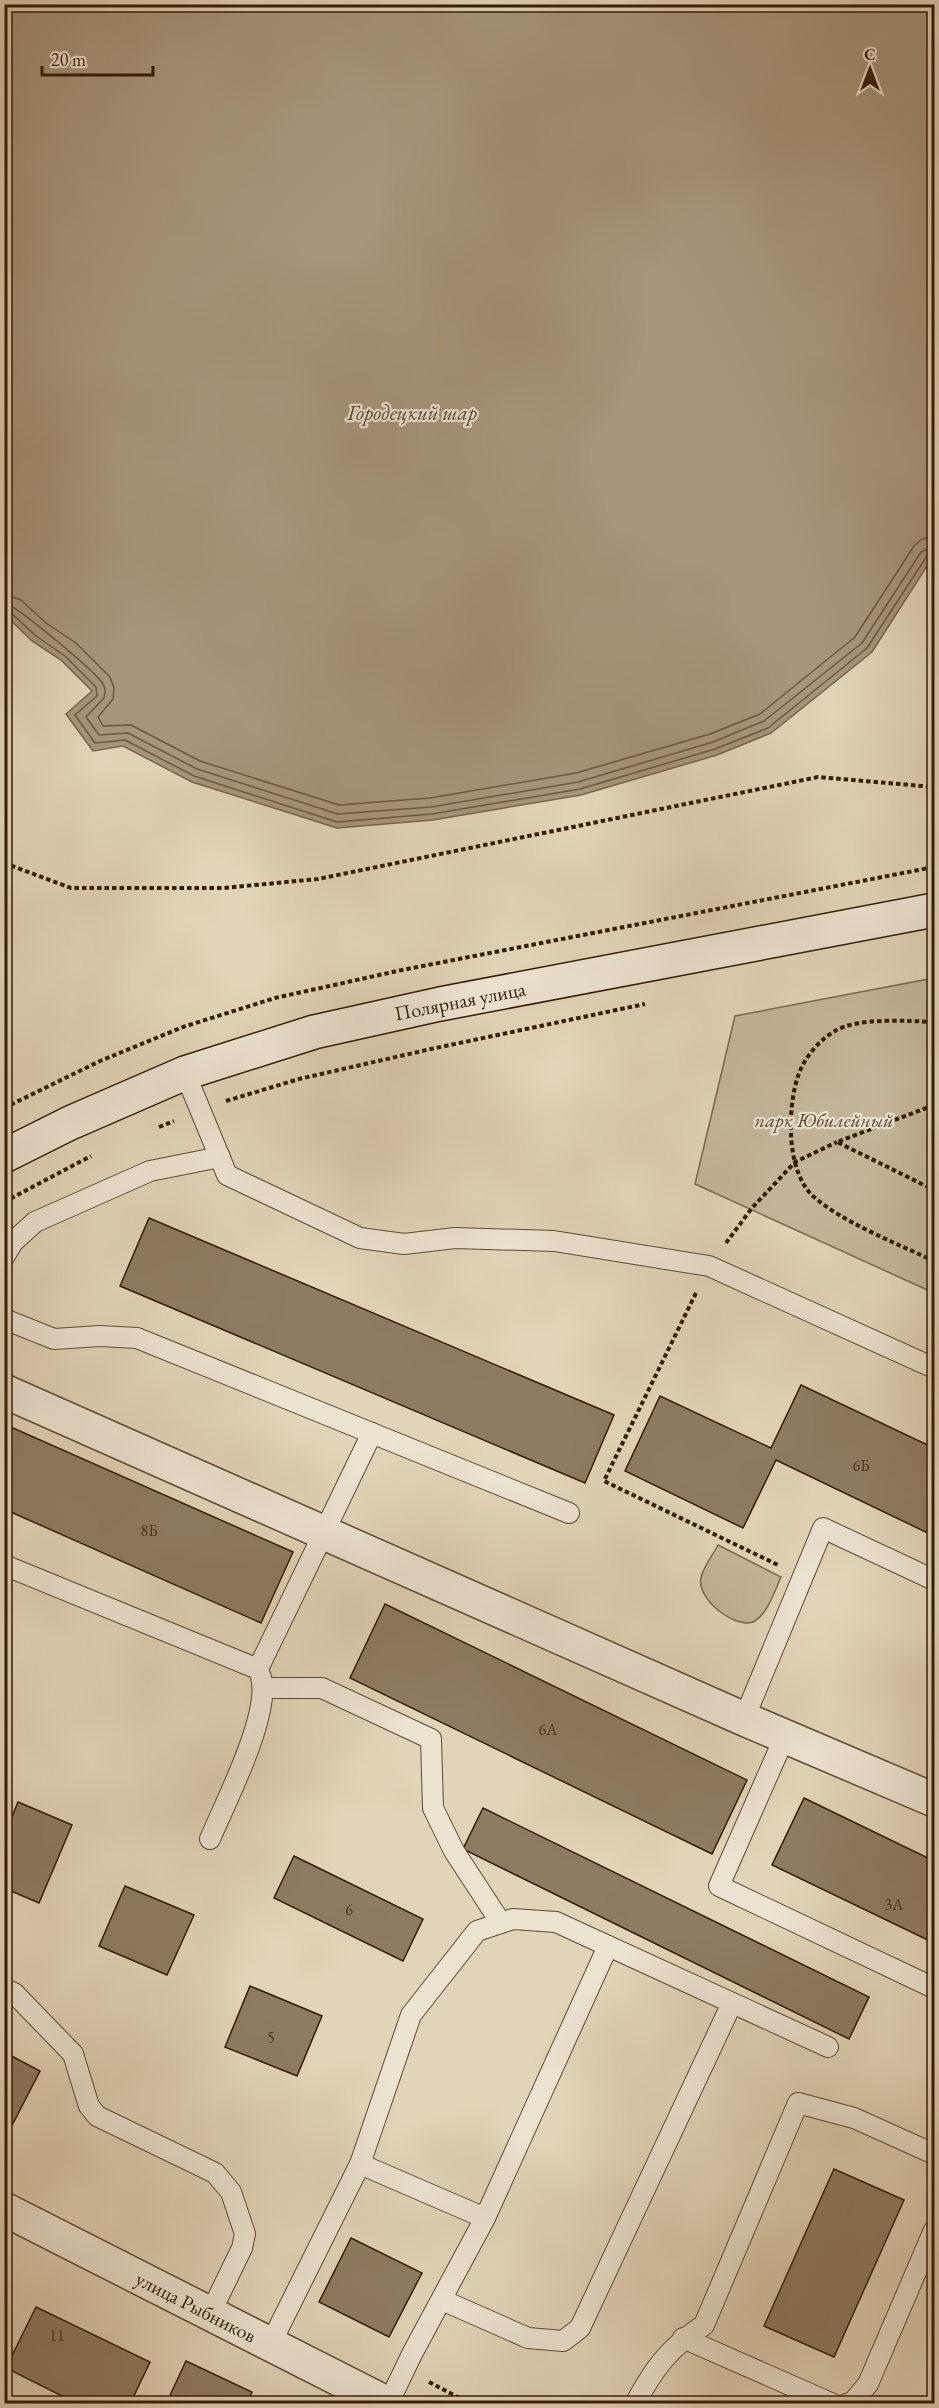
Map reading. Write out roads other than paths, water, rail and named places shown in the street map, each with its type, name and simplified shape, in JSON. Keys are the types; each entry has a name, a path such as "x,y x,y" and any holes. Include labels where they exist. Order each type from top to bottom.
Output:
{"street":[{"name":"Полярная улица","path":"4,1156 70,1123 185,1073 314,1032 440,1004 934,910"},
{"path":"4,1391 744,1719 934,1800"},
{"name":"улица Рыбников","path":"4,2209 388,2403"}],"lane":[{"path":"185,1073 227,1175 360,1238 404,1244 455,1238 554,1241 710,1266 934,1368"},
{"path":"4,1257 13,1242 35,1222 150,1171 220,1157"},
{"path":"4,1319 54,1339 137,1338 569,1513"},
{"path":"210,1839 261,1715 264,1688 258,1669 372,1434"},
{"path":"744,1719 823,1528 934,1580"},
{"path":"4,1565 258,1669"},
{"path":"264,1688 322,1688 431,1739 433,1808 453,1851 501,1923"},
{"path":"785,1736 719,1886 934,1988"},
{"path":"270,2345 360,2164 411,2015 477,1931 513,1918 556,1922 828,2047"},
{"path":"388,2403 486,2218 608,1946"},
{"path":"4,1989 14,1993 73,2054 89,2106 97,2116 215,2174 231,2192 245,2234 242,2248 210,2314"},
{"path":"442,2300 528,2338 563,2341 580,2328 732,2003"},
{"path":"635,2403 654,2368 683,2338 704,2325 798,2103 854,2118 934,2154"},
{"path":"360,2164 486,2218"},
{"path":"847,2403 854,2402 868,2384 934,2230"},
{"path":"683,2338 832,2403"}],"water":[{"name":"Городецкий шар","path":"4,5 934,5 934,555 872,652 771,733 717,755 581,795 433,820 337,828 192,782 123,746 93,751 66,714 92,691 61,660 32,641 5,615"}],"park label":[{"name":"парк Юбилейный","path":"824,1120"}]}
